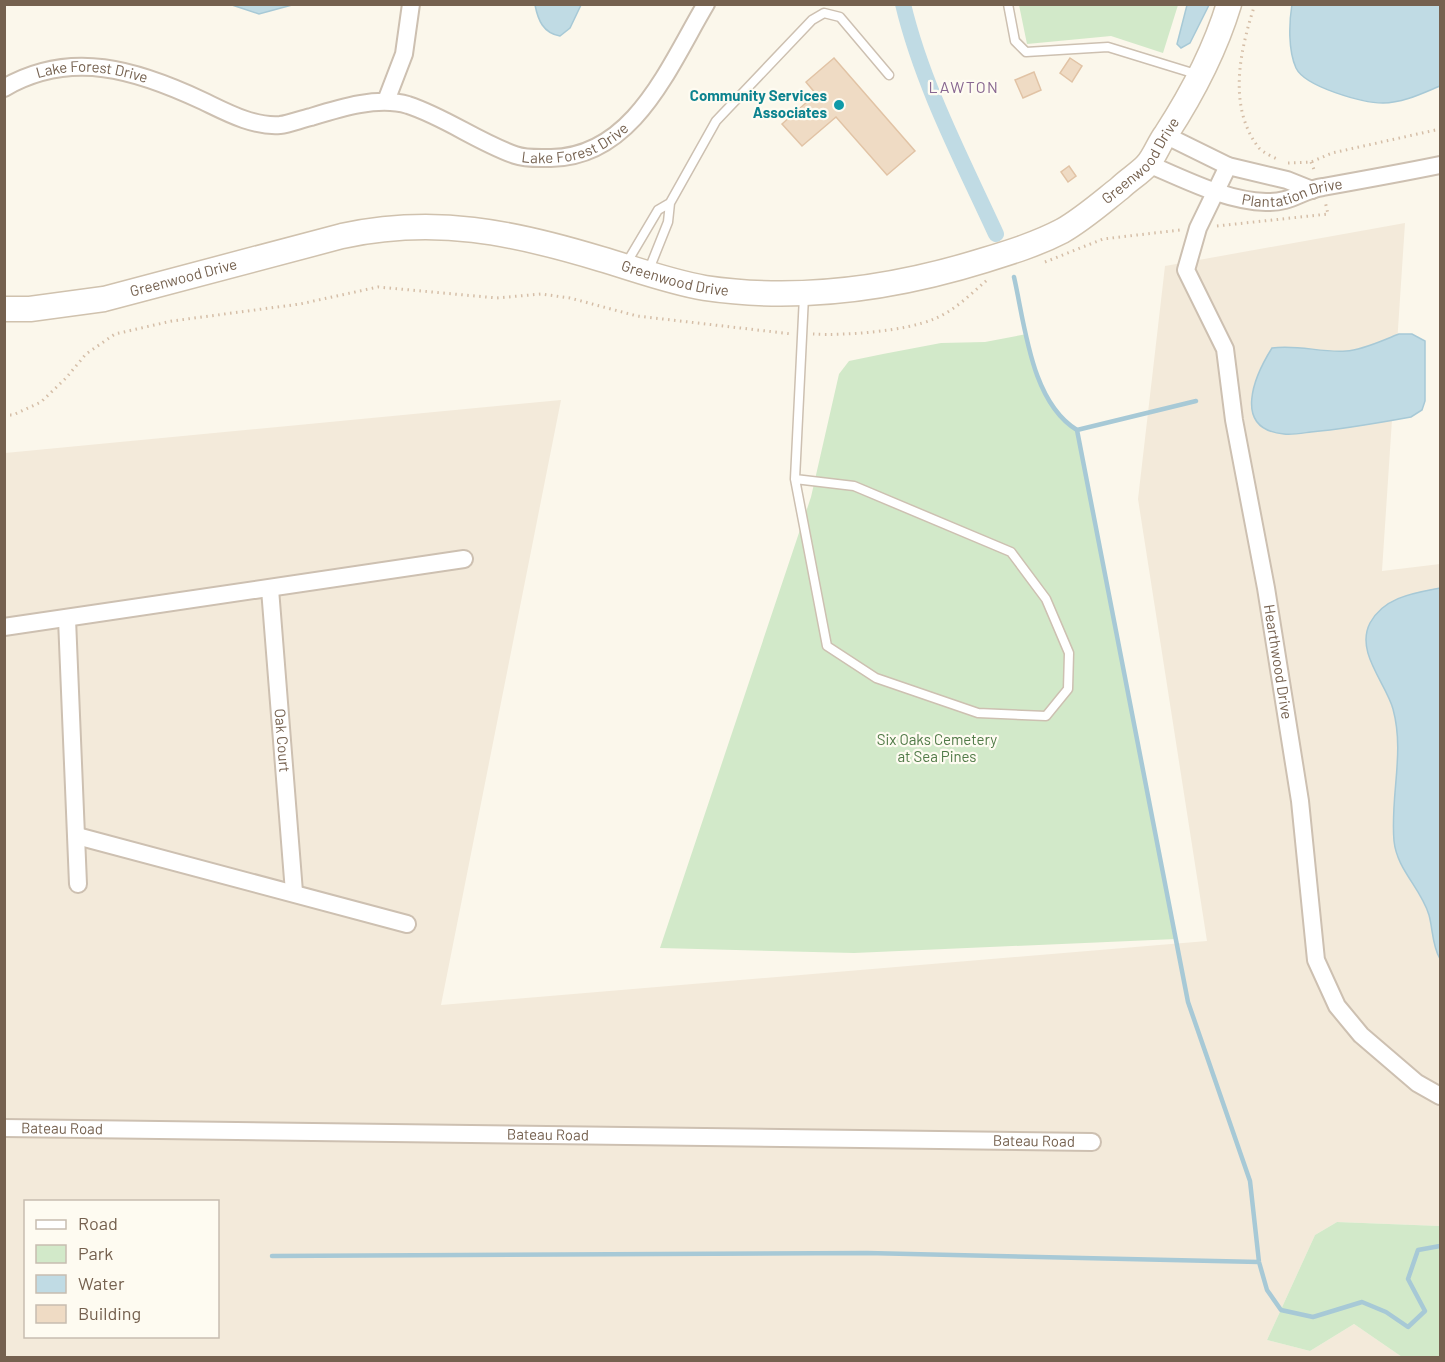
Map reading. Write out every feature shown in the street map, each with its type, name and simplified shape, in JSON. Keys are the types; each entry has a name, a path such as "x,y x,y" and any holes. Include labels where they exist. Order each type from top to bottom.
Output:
{"street":[{"path":"386,101 404,54 411,4"},
{"name":"Lake Forest Drive","path":"4,88 37,72 52,68 101,67 152,80 254,122 280,125 386,101 409,105 516,156 569,158 597,149 624,130 644,106 706,4"},
{"name":"Greenwood Drive","path":"4,309 30,309 104,298 342,236 390,228 446,226 501,234 702,287 746,293 804,293 903,282 946,272 1033,244 1089,213 1148,164 1199,75 1229,4"},
{"path":"1165,135 1228,166 1287,180 1312,190"},
{"name":"Plantation Drive","path":"1148,164 1216,192 1242,199 1267,202 1293,200 1312,190 1440,165"},
{"name":"Hearthwood Drive","path":"1228,166 1198,228 1186,270 1225,349 1234,420 1266,588 1300,801 1316,960 1337,1006 1362,1035 1417,1083 1440,1096"},
{"path":"4,627 464,559"},
{"name":"Oak Court","path":"270,589 294,892"},
{"path":"67,619 78,884"},
{"path":"77,836 294,892 407,924"},
{"name":"Bateau Road","path":"4,1128 1092,1142"}],"lane":[{"path":"1008,4 1015,41 1026,52 1108,47 1199,75"},
{"path":"648,273 668,222 670,203 716,121 824,9 840,16 889,75"},
{"path":"625,266 658,210 670,203"},
{"path":"795,479 854,486 1011,552 1046,598 1069,654 1068,689 1046,716 978,713 876,678 827,646 795,479 804,293"}],"path":[{"path":"1255,4 1245,32 1238,81 1242,116 1260,149 1283,163 1311,162 1332,153 1440,129"}],"shaded area":[{"path":"1405,223 1382,571 1440,564 1440,1226 1337,1222 1315,1235 1267,1340 1310,1351 1354,1324 1402,1357 5,1358 5,453 561,400 441,1005 1207,941 1138,499 1165,266"}],"green space":[{"path":"1019,4 1178,5 1163,53 1111,36 1027,44"},
{"name":"Six Oaks Cemetery at Sea Pines","path":"1027,334 1037,375 1049,401 1066,422 1077,430 1176,939 854,953 660,948 811,497 839,374 849,361 941,343 985,342"},
{"path":"1337,1222 1440,1226 1440,1357 1402,1357 1354,1324 1310,1351 1267,1340 1315,1235"}],"water":[{"path":"535,4 581,5 570,28 560,36 545,29"},
{"path":"1292,4 1440,5 1440,86 1405,99 1383,103 1335,93 1311,81 1302,75 1293,61 1290,36"},
{"path":"232,5 292,5 259,14"},
{"path":"1187,5 1209,5 1190,43 1181,48 1177,44"},
{"path":"1399,334 1412,334 1425,341 1425,401 1422,410 1411,417 1349,428 1290,434 1268,430 1257,422 1252,412 1254,386 1272,348 1346,351 1366,347"},
{"path":"1440,588 1440,959 1435,948 1425,905 1404,870 1396,851 1393,824 1398,758 1396,725 1393,709 1369,656 1366,634 1376,614 1391,602"}],"building":[{"name":"Community Services Associates","path":"834,58 915,151 887,175 836,117 802,146 782,124 816,94 806,82"},
{"path":"1070,58 1082,66 1072,82 1060,73"},
{"path":"1034,72 1041,90 1023,98 1015,80"},
{"path":"1069,166 1076,176 1068,182 1061,172"}],"waterway":[{"path":"903,4 932,92 996,234"},
{"path":"1014,277 1032,361 1040,382 1049,401 1077,430 1188,1002 1250,1181 1259,1262 1267,1290 1281,1310 1313,1317 1362,1302 1386,1312 1408,1327 1425,1311 1408,1279 1418,1250 1440,1246"},
{"path":"1077,430 1196,401"},
{"path":"272,1256 867,1253 1259,1262"}],"place":[{"name":"Community Services Associates","path":"839,105"}],"district":[{"name":"LAWTON","path":"964,87"}]}
